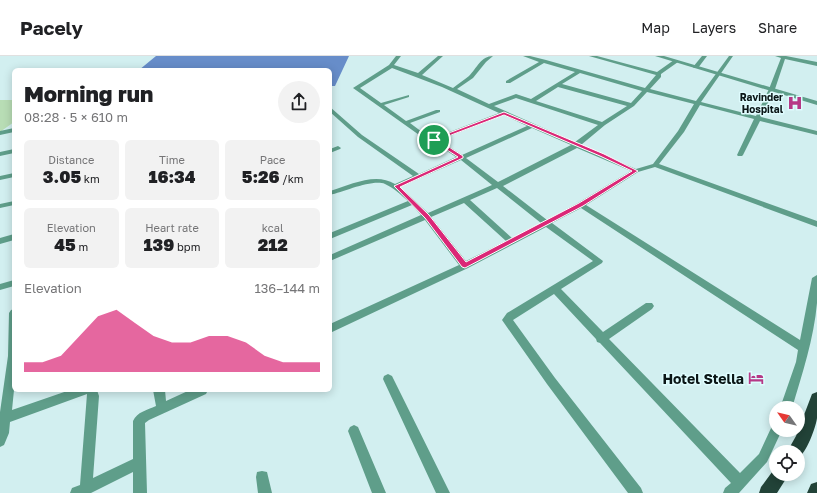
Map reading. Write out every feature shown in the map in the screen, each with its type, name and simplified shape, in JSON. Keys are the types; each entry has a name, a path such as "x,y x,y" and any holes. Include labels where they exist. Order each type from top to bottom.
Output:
{"highway":[{"path":"799,445 817,398"},
{"path":"766,493 775,481"}],"street":[{"path":"399,56 391,66 356,88 424,136 434,140 461,157 546,223 599,261 510,316 507,320 636,493"},
{"path":"419,75 441,56"},
{"path":"453,90 470,76 484,61 492,56"},
{"path":"525,56 578,72 698,104 817,133"},
{"path":"591,56 658,74"},
{"path":"658,56 817,102"},
{"path":"696,67 705,56"},
{"path":"332,328 465,266 581,205 636,171 655,165 681,132 731,56"},
{"path":"740,155 772,89 781,56 817,64"},
{"path":"508,82 544,61"},
{"path":"332,257 498,185 576,145 603,124 632,105 659,76 658,74 676,61"},
{"path":"391,66 419,75 636,171"},
{"path":"533,100 578,72"},
{"path":"558,85 632,105"},
{"path":"379,105 408,96"},
{"path":"488,106 516,96 533,100 603,124"},
{"path":"332,111 360,136 418,176"},
{"path":"405,123 438,111"},
{"path":"434,140 504,113"},
{"path":"397,186 532,126"},
{"path":"0,133 12,130"},
{"path":"332,150 338,148"},
{"path":"0,154 12,151"},
{"path":"655,165 817,224"},
{"path":"0,178 12,175"},
{"path":"332,192 376,180 382,180 397,186 427,216 465,266"},
{"path":"465,200 511,241"},
{"path":"332,235 412,202"},
{"path":"0,206 12,203"},
{"path":"581,205 804,348"},
{"path":"0,241 12,238"},
{"path":"788,401 804,348 817,278"},
{"path":"0,287 12,284"},
{"path":"555,289 601,339 740,483"},
{"path":"601,339 649,306"},
{"path":"0,441 3,433 12,370"},
{"path":"388,379 443,493"},
{"path":"5,418 79,392"},
{"path":"82,491 93,396 92,392"},
{"path":"159,392 162,409"},
{"path":"140,493 139,422 146,416 198,392"},
{"path":"354,431 379,493"},
{"path":"730,493 763,458 773,437"},
{"path":"82,491 139,463"},
{"path":"262,477 265,493"}],"green space":[{"path":"0,100 12,100 12,123 0,132"}],"water":[{"path":"156,56 349,56 335,86 332,86 332,68 141,68"}],"place":[{"name":"Ravinder Hospital","path":"795,103"},
{"name":"Hotel Stella","path":"756,378"}],"route":[{"path":"504,113 636,171 581,205 465,266 427,216 397,186 461,157 434,140 504,113"}]}
